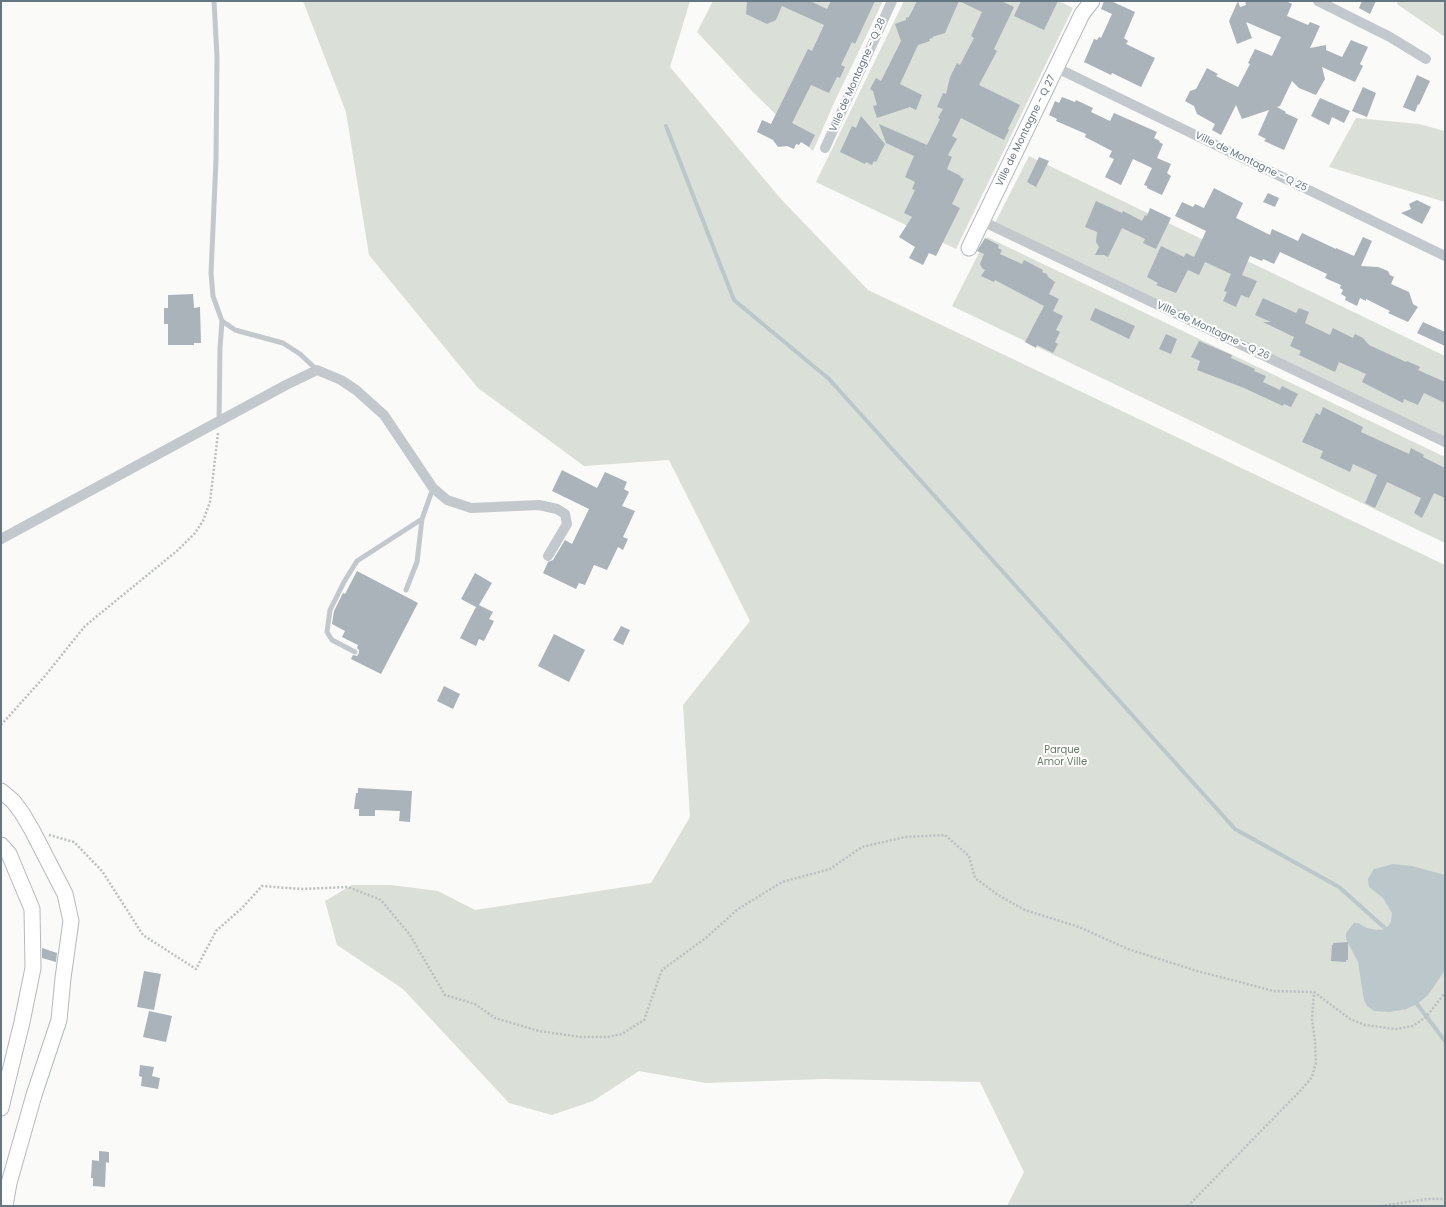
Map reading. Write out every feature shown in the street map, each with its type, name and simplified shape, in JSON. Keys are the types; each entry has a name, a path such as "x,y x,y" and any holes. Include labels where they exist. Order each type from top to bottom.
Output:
{"street":[{"name":"Ville de Montagne - Q 28","path":"825,148 892,1"},
{"path":"1318,1 1390,37 1426,59"},
{"name":"Ville de Montagne - Q 27","path":"969,248 1087,4"},
{"name":"Ville de Montagne - Q 25","path":"1057,68 1445,256"},
{"name":"Ville de Montagne - Q 26","path":"982,221 1445,442"},
{"path":"1,539 286,385 317,370 341,380 356,390 384,415 433,488 447,500 471,508 539,505 557,509 565,514 567,524 548,556"},
{"path":"1,791 22,813 32,830 64,894 71,921 59,1020 34,1095 9,1183 5,1206"},
{"path":"1,845 9,854 32,909 33,968 22,1022 1,1108"}],"lane":[{"path":"214,1 217,57 216,160 211,274 213,296 222,321 219,422"},
{"path":"222,321 236,330 283,343 300,354 317,370"},
{"path":"406,590 417,562 422,519 433,488"},
{"path":"355,652 332,640 328,632 330,610 344,582 357,561 422,519"}],"path":[{"path":"1,725 45,676 85,626 178,550 195,533 203,521 210,502 219,422"},
{"path":"32,830 74,842 102,871 143,935 196,969 216,931 242,908 262,886 301,889 348,887 381,900 410,934 445,995 475,1004 495,1018 539,1031 580,1037 607,1038 622,1034 644,1020 662,970 707,937 738,909 782,882 830,870 862,847 905,837 945,835 969,856 975,878 998,895 1025,910 1079,927 1128,949 1197,971 1274,991 1314,992 1350,1019 1366,1025 1396,1029 1414,1026 1426,1016 1445,993"},
{"path":"1188,1206 1312,1077 1316,1063 1312,1019 1314,992"},
{"path":"1381,1206 1427,1199 1445,1199"}],"green space":[{"name":"Parque Amor Ville","path":"303,1 690,1 670,67 781,199 868,290 1445,565 1445,1206 1007,1206 1024,1172 980,1082 825,1079 706,1083 639,1071 593,1101 552,1115 509,1103 403,989 337,945 325,901 352,885 391,885 438,891 475,910 651,883 690,817 683,705 750,621 669,460 584,466 478,388 369,255 346,112"},
{"path":"713,1 883,1 834,103 813,151 753,92 697,32"},
{"path":"904,1 1059,1 1073,8 956,249 816,182"},
{"path":"1398,1 1445,1 1445,37 1397,4"},
{"path":"1356,118 1419,124 1445,131 1445,202 1329,167"},
{"path":"1029,156 1445,356 1445,439 995,223"},
{"path":"987,237 1445,457 1445,543 952,306"}],"shaded area":[{"path":"1393,864 1412,866 1445,875 1445,970 1428,995 1417,1004 1406,1009 1390,1012 1374,1011 1367,1006 1364,1000 1358,962 1346,939 1346,933 1354,923 1377,930 1386,929 1391,922 1392,913 1383,898 1369,887 1368,879 1374,869"}],"building":[{"path":"747,1 810,1 827,9 831,1 875,1 855,44 852,42 841,65 845,67 840,78 837,77 829,93 811,85 792,123 815,135 809,147 801,142 799,145 796,144 794,149 787,146 778,147 773,140 757,132 762,120 771,124 808,49 812,51 824,25 782,6 776,20 767,24 746,14"},
{"path":"917,1 959,1 945,33 932,37 933,38 929,39 930,41 918,45 900,84 922,95 916,110 910,107 877,118 873,106 877,105 873,91 870,89 876,78 881,81 901,41 895,24 906,20 906,18 909,17"},
{"path":"959,1 1001,1 1014,7 994,49 997,51 979,85 1020,105 1004,140 961,118 952,136 957,139 948,155 952,157 947,169 964,179 952,204 960,208 936,256 929,253 923,265 909,258 915,247 899,237 912,217 904,213 915,190 912,189 915,182 905,177 914,156 886,143 879,124 927,145 940,119 938,118 943,109 937,107 943,93 946,94 950,77 957,63 960,65 974,38 971,36 982,12"},
{"path":"1021,1 1058,1 1044,30 1014,16"},
{"path":"1104,1 1111,1 1135,12 1124,38 1128,41 1126,44 1155,58 1141,87 1084,62 1094,39 1097,40 1099,37 1101,38 1112,14 1101,9"},
{"path":"1238,1 1240,7 1246,5 1245,1 1286,1 1292,4 1287,16 1308,25 1310,22 1320,26 1310,48 1326,45 1326,50 1342,57 1351,40 1368,47 1360,64 1363,66 1355,82 1322,67 1325,79 1316,95 1299,88 1292,81 1280,106 1277,107 1286,112 1285,113 1298,119 1284,150 1264,141 1266,139 1258,135 1269,110 1242,119 1236,105 1221,135 1212,130 1215,124 1197,114 1194,106 1185,101 1190,91 1196,89 1207,68 1218,74 1216,76 1238,87 1250,64 1248,63 1255,49 1272,56 1281,37 1246,22 1252,38 1237,44 1229,21"},
{"path":"1362,1 1376,1 1370,14 1359,8"},
{"path":"1417,75 1430,81 1415,112 1403,107"},
{"path":"1363,87 1376,93 1367,117 1352,111"},
{"path":"1062,97 1075,102 1076,100 1093,108 1091,112 1110,121 1114,113 1157,132 1154,138 1163,144 1157,158 1171,164 1167,173 1171,176 1162,195 1144,185 1152,168 1133,159 1121,185 1105,177 1114,159 1109,157 1112,151 1085,137 1086,134 1056,121 1057,119 1049,115 1055,101 1059,103"},
{"path":"1320,98 1350,111 1344,123 1332,117 1329,125 1311,116"},
{"path":"861,116 885,144 876,162 874,161 872,165 866,162 865,164 840,152 852,126 856,128"},
{"path":"1039,157 1049,161 1036,187 1027,182"},
{"path":"1214,188 1243,203 1236,218 1270,235 1272,229 1298,241 1302,233 1354,256 1363,237 1372,241 1361,266 1378,267 1388,271 1390,275 1394,277 1391,284 1409,292 1413,304 1418,307 1408,322 1388,313 1390,311 1366,299 1366,301 1360,298 1357,306 1345,300 1346,297 1341,294 1343,290 1340,288 1341,285 1325,278 1327,274 1280,252 1274,264 1263,259 1262,261 1250,256 1242,275 1257,281 1249,298 1241,295 1236,307 1223,301 1227,292 1224,291 1231,274 1205,262 1199,275 1188,270 1176,293 1156,285 1158,283 1147,277 1161,246 1184,257 1186,253 1194,257 1206,231 1175,216 1182,202 1193,207 1195,204 1204,208"},
{"path":"1268,193 1279,198 1275,207 1263,202"},
{"path":"1417,200 1431,207 1422,224 1401,213 1411,209 1409,204"},
{"path":"1096,201 1122,213 1123,211 1142,221 1145,215 1147,216 1150,208 1171,218 1156,249 1143,243 1145,239 1122,228 1108,257 1104,255 1095,255 1099,247 1096,242 1097,232 1085,227"},
{"path":"985,238 999,245 998,248 1002,250 1000,254 1022,264 1024,260 1043,270 1042,272 1047,274 1048,277 1055,282 1049,294 1059,299 1053,311 1063,316 1056,330 1060,332 1055,342 1058,344 1053,353 1037,345 1036,348 1025,342 1044,306 995,280 994,282 981,276 985,270 980,264 984,254 977,251"},
{"path":"193,294 194,308 200,307 201,343 194,343 194,345 168,345 168,324 164,324 164,308 168,308 168,295"},
{"path":"1263,298 1296,313 1299,308 1309,312 1305,323 1330,335 1333,328 1353,338 1355,334 1363,338 1369,345 1420,367 1418,370 1445,382 1445,403 1424,393 1418,405 1404,399 1403,403 1362,382 1366,374 1339,362 1335,372 1299,355 1301,351 1290,346 1294,337 1263,322 1271,322 1255,315"},
{"path":"1095,308 1135,326 1129,339 1090,320"},
{"path":"1423,322 1445,332 1445,346 1417,333"},
{"path":"1166,334 1177,339 1171,354 1159,349"},
{"path":"1199,341 1232,355 1231,358 1266,376 1263,382 1280,390 1282,386 1298,394 1291,407 1284,404 1283,406 1244,388 1197,370 1200,361 1191,357"},
{"path":"1323,407 1363,427 1361,432 1409,454 1411,448 1424,455 1423,457 1445,468 1445,498 1434,493 1422,518 1414,513 1421,498 1387,482 1375,508 1365,503 1377,475 1353,464 1350,472 1320,458 1323,451 1302,442 1316,413 1320,415"},
{"path":"562,470 597,488 605,472 627,482 624,489 629,492 622,506 635,511 623,537 628,539 623,550 618,547 607,570 594,565 585,585 579,583 576,589 543,573 548,562 553,560 565,540 572,544 589,509 552,491"},
{"path":"357,571 418,603 381,674 351,659 353,655 357,656 359,653 357,648 358,645 342,637 345,631 332,624 334,611"},
{"path":"475,573 492,583 479,605 493,612 489,619 494,621 484,641 479,639 476,646 460,638 476,607 461,599"},
{"path":"621,626 630,630 623,645 613,640"},
{"path":"554,634 585,650 569,682 538,666"},
{"path":"444,686 460,694 453,709 437,701"},
{"path":"358,788 412,791 410,822 399,821 400,811 375,810 375,816 359,816 359,809 354,809"},
{"path":"1348,942 1348,960 1346,960 1346,962 1331,961 1333,943"},
{"path":"42,948 57,953 56,962 42,958"},
{"path":"144,971 161,974 154,1010 137,1007"},
{"path":"149,1011 172,1016 166,1042 143,1037"},
{"path":"140,1065 154,1067 152,1076 160,1078 158,1089 141,1086 142,1077 139,1076"},
{"path":"99,1151 109,1152 109,1163 106,1162 105,1187 93,1186 93,1178 91,1178 92,1160 99,1161"}],"waterway":[{"path":"666,126 734,300 829,379 1235,829 1339,887 1386,929 1388,933"},
{"path":"1415,999 1417,1004 1445,1041"}]}
